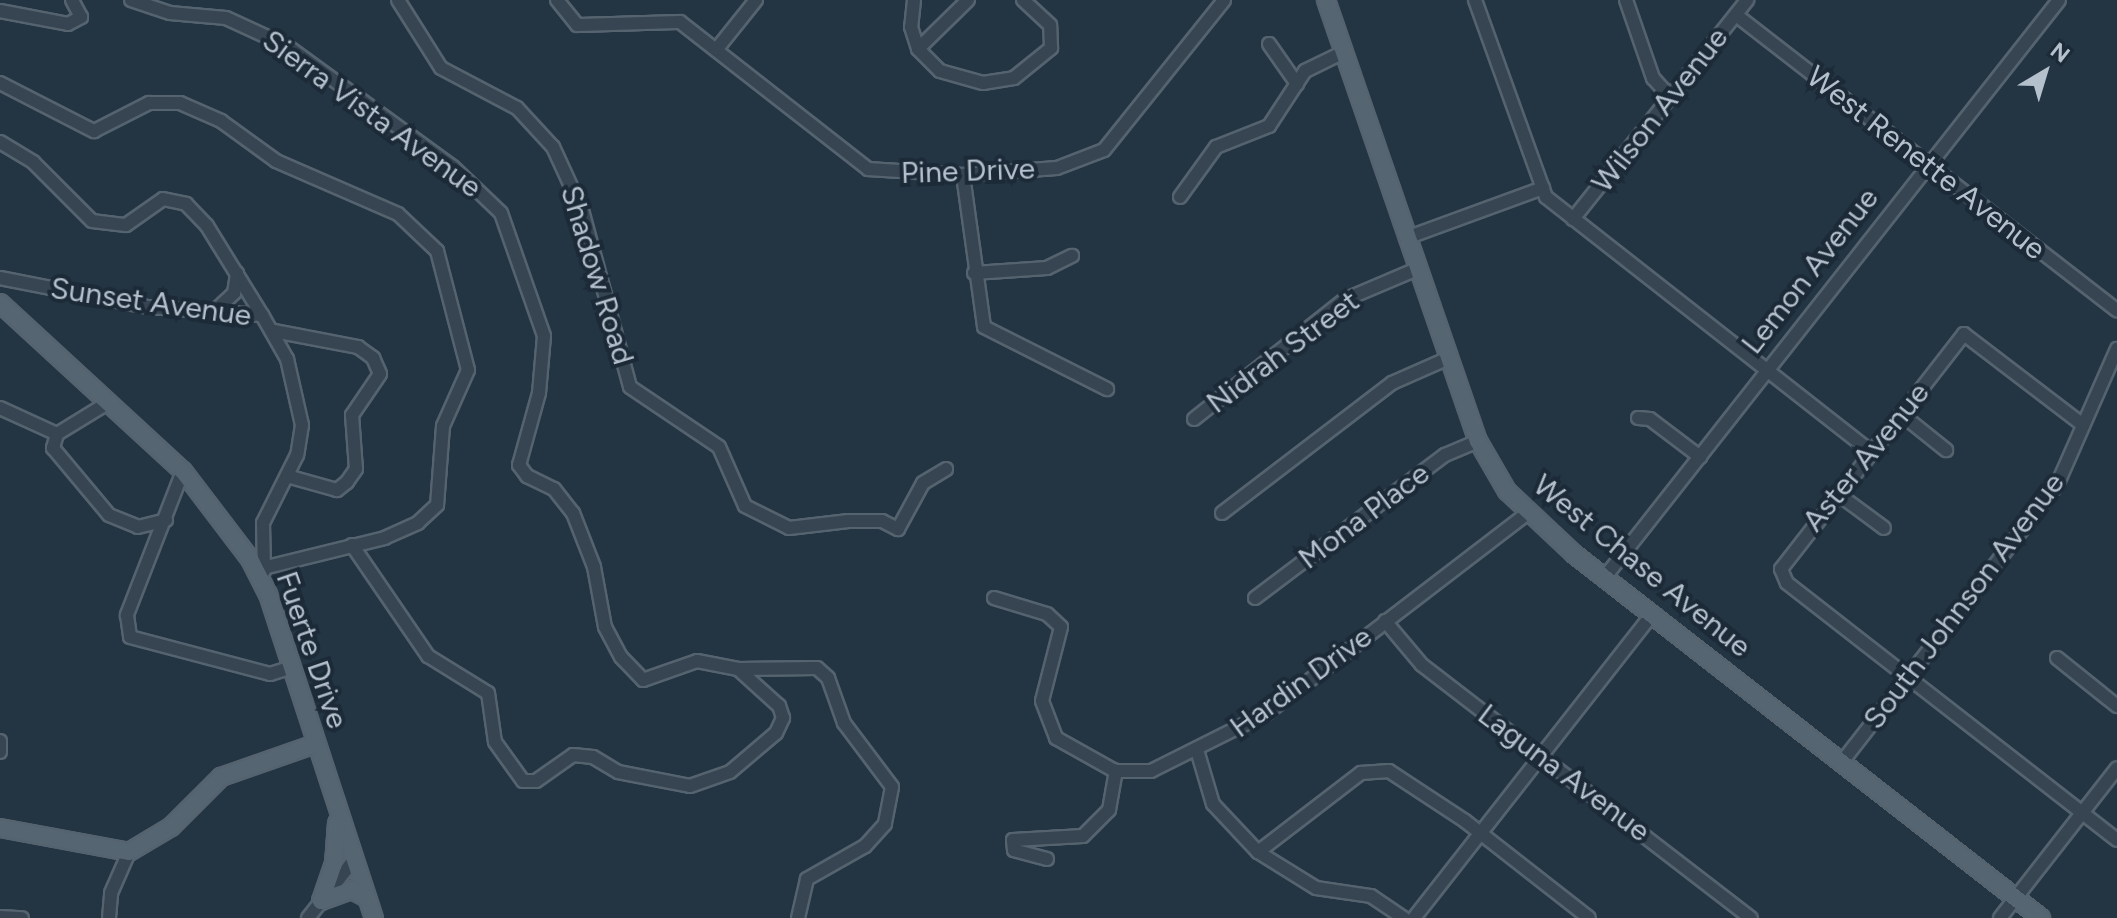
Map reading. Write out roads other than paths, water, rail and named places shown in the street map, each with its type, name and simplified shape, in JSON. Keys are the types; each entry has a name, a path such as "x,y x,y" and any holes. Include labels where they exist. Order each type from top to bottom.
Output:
{"main road":[{"name":"West Chase Avenue","path":"1326,0 1478,441 1526,514 2041,918"},
{"name":"Fuerte Drive","path":"0,303 183,471 263,572 290,668 374,918"},
{"path":"0,828 129,852 171,827 221,777 315,744"},
{"path":"321,901 334,864 337,810"},
{"path":"321,901 352,890 367,898"}],"street":[{"path":"0,11 68,24 81,17 72,0"},
{"name":"Sierra Vista Avenue","path":"131,0 170,13 226,18 264,33 491,200 511,231 544,336 539,393 519,465 527,476 554,489 573,513 594,567 605,627 630,669 643,680 697,661 738,669 817,668 828,678 844,723 892,787 885,824 865,846 807,879 798,918"},
{"name":"Shadow Road","path":"398,0 441,68 517,108 553,147 582,210 630,387 719,447 739,498 756,515 789,528 849,521 882,521 898,529 923,483 946,469"},
{"name":"Pine Drive","path":"557,0 577,25 680,22 868,169 963,175 1057,168 1104,150 1221,1"},
{"path":"716,50 756,0"},
{"path":"914,0 911,27 918,49 933,67 956,78 1014,78 1046,56 1053,39 1047,19 1023,0"},
{"path":"918,49 968,0"},
{"path":"1475,0 1543,188 1573,219 1871,452"},
{"path":"1626,0 1653,78 1671,98"},
{"name":"Wilson Avenue","path":"1573,219 1747,0"},
{"name":"Lemon Avenue","path":"1605,577 2059,0"},
{"name":"West Renette Avenue","path":"1736,15 2117,311"},
{"path":"1269,44 1297,84"},
{"path":"1180,197 1216,147 1269,126 1314,63 1344,52"},
{"path":"0,83 94,131 149,103 180,103 221,121 276,161 398,214 437,251 468,370 443,426 441,497 418,523 263,572"},
{"path":"0,142 33,162 99,223 133,223 170,198 186,204 237,273 262,315"},
{"path":"963,175 974,273 984,327 1107,389"},
{"name":"Wilson Avenue","path":"1406,238 1543,188"},
{"path":"974,273 1047,268 1072,256"},
{"name":"Nidrah Street","path":"1194,419 1344,300 1417,269"},
{"path":"216,310 234,293 237,273"},
{"name":"Sunset Avenue","path":"0,278 148,307 262,315 274,331 302,415 300,444 263,523 263,572"},
{"path":"274,331 358,347 373,358 380,374 352,415 356,469 347,482 337,490 287,476"},
{"name":"Aster Avenue","path":"1908,678 1787,583 1784,559 1964,334 2083,425"},
{"name":"South Johnson Avenue","path":"1842,762 2057,485 2117,349"},
{"path":"1222,513 1392,383 1449,358"},
{"path":"109,402 57,434 53,448 109,515 138,527 166,520"},
{"path":"0,408 57,434"},
{"path":"1901,414 1946,450"},
{"path":"1638,418 1650,419 1700,457"},
{"name":"Mona Place","path":"1255,598 1445,455 1478,441"},
{"path":"183,471 127,615 130,637 270,674 290,668"},
{"path":"1838,494 1884,528"},
{"name":"Hardin Drive","path":"994,598 1047,614 1061,627 1042,701 1049,726 1084,759 1116,771 1151,771 1267,713 1526,514"},
{"path":"352,545 428,656 488,693 495,742 523,781 536,781 573,755 593,757 618,772 690,786 730,772 770,740 783,718 779,706 738,669"},
{"path":"1414,918 1652,614"},
{"name":"Laguna Avenue","path":"1385,621 1422,665 1543,754 1751,918"},
{"path":"2057,658 2117,706"},
{"path":"1908,678 2117,840"},
{"path":"0,741 0,752"},
{"path":"1197,750 1213,804 1258,852 1316,888 1371,896 1404,918"},
{"path":"2000,918 2117,768"},
{"path":"1047,859 1014,850 1013,840 1083,836 1109,810 1116,771"},
{"path":"1258,852 1361,773 1389,771 1480,832 1589,918"},
{"path":"109,918 111,893 129,852"},
{"path":"308,918 354,860"},
{"path":"0,917 22,918"}]}
